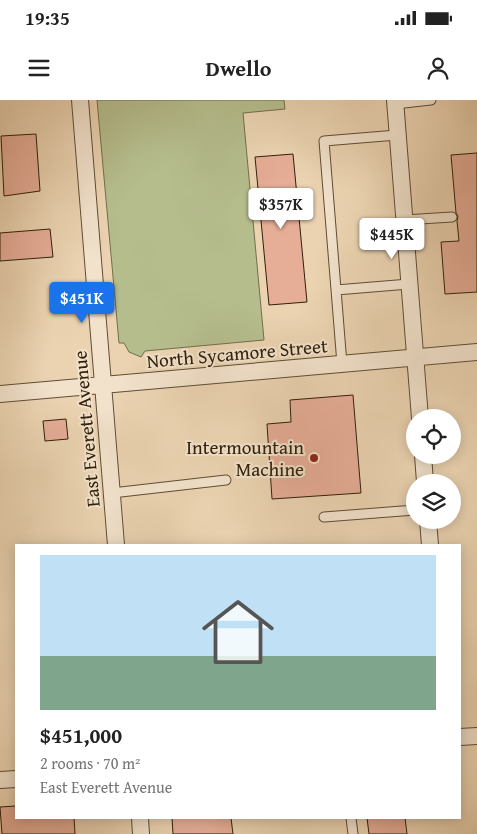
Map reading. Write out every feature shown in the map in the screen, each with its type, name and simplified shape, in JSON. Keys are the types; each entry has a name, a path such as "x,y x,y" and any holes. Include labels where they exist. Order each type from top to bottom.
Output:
{"street":[{"name":"East Everett Avenue","path":"80,100 116,544"},
{"path":"395,102 419,409"},
{"name":"North Sycamore Street","path":"0,394 477,352"},
{"path":"429,529 430,544"},
{"path":"461,737 477,736"},
{"path":"0,780 15,779"},
{"path":"140,819 142,834"}],"lane":[{"path":"395,102 431,100"},
{"path":"342,364 324,141 397,135"},
{"path":"404,220 452,217"},
{"path":"336,290 409,284"},
{"path":"112,493 226,480"},
{"path":"324,517 406,511"},
{"path":"351,819 352,834"}],"green space":[{"path":"97,100 284,100 285,109 243,113 264,340 145,351 141,357 129,352 124,343 119,343"}],"building":[{"path":"36,134 40,191 4,196 1,136"},
{"path":"477,153 477,292 445,294 441,242 459,241 451,155"},
{"path":"293,154 307,302 269,305 255,157"},
{"path":"50,229 53,257 0,261 0,233"},
{"name":"Intermountain Machine","path":"353,395 361,493 272,499 267,424 291,422 290,400"},
{"path":"66,419 68,439 45,441 43,421"},
{"path":"15,806 15,819 74,819 75,834 2,834 0,807"},
{"path":"172,819 231,819 233,834 173,834"},
{"path":"367,819 405,819 407,834 369,834"}],"place":[{"name":"Intermountain Machine","path":"314,458"}]}
